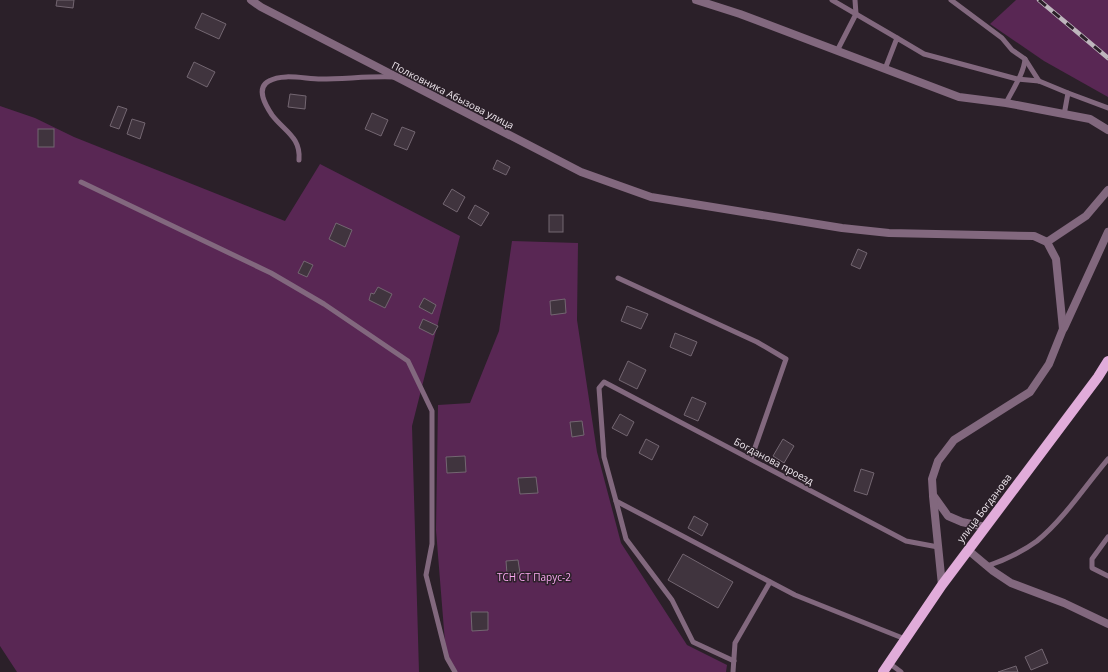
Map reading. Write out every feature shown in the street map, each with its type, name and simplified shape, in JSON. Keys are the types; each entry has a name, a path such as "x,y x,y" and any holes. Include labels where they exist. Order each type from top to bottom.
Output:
{"main road":[{"name":"улица Богданова","path":"883,672 942,585 1098,377 1108,360"}],"street":[{"name":"Полковника Абызова улица","path":"251,0 581,172 651,197 857,230 889,233 1034,236 1047,242"},
{"path":"696,0 740,14 959,97 1006,103 1090,120 1108,130"},
{"path":"1064,329 1056,259 1047,242 1086,216 1108,190"},
{"path":"942,585 932,479 938,462 954,440 1030,392 1050,364 1064,329 1108,232"},
{"path":"933,495 948,516 962,522 985,527"},
{"path":"968,550 1011,583 1064,603 1108,624"}],"lane":[{"path":"832,0 924,54 1017,79 1039,81 1108,108"},
{"path":"837,52 856,14 855,0"},
{"path":"951,0 1002,38 1012,50 1025,59 1039,81"},
{"path":"885,69 897,38"},
{"path":"1006,103 1017,79 1024,69 1025,59"},
{"path":"299,160 300,149 297,142 272,115 262,97 263,87 269,81 284,77 320,79 365,76 397,77"},
{"path":"1064,115 1068,93"},
{"path":"81,182 271,273 328,306 408,361 432,411 432,544 426,575 447,658 455,672"},
{"path":"618,278 757,342 786,359 751,459"},
{"name":"Богданова проезд","path":"616,501 604,456 599,388 604,382 906,541 938,547"},
{"path":"988,566 1010,558 1037,541 1063,514 1108,460"},
{"path":"616,501 795,595 905,640"},
{"path":"616,501 626,540 672,600 693,642 734,661"},
{"path":"1108,537 1092,559 1092,568 1108,576"},
{"path":"733,672 735,643 770,582"},
{"path":"889,663 901,672"}],"green space":[{"path":"1016,0 1108,0 1108,97 1044,61 990,24"},
{"path":"0,106 35,118 74,137 285,221 320,164 460,236 412,426 419,672 17,672 0,646"},
{"name":"ТСН СТ Парус-2","path":"512,241 578,243 577,320 597,452 621,543 687,645 727,665 726,672 457,672 446,655 436,530 438,405 470,403 499,331"}],"building":[{"path":"57,0 74,0 73,8 56,6"},
{"path":"202,13 226,24 219,39 195,28"},
{"path":"194,62 215,72 207,87 187,77"},
{"path":"290,94 306,96 305,109 288,107"},
{"path":"118,106 127,109 119,129 110,126"},
{"path":"372,113 388,120 381,136 365,129"},
{"path":"132,119 145,123 140,139 127,134"},
{"path":"402,127 415,132 407,150 394,145"},
{"path":"38,129 54,129 54,147 38,147"},
{"path":"497,160 510,167 506,175 493,169"},
{"path":"452,189 465,197 457,212 443,204"},
{"path":"475,205 489,213 481,226 468,218"},
{"path":"549,215 563,215 563,232 549,232"},
{"path":"336,223 352,230 345,247 329,239"},
{"path":"858,249 867,253 860,269 851,265"},
{"path":"304,261 313,265 307,277 298,273"},
{"path":"378,287 392,294 385,308 369,300 371,293 374,294"},
{"path":"424,298 436,305 432,314 419,307"},
{"path":"565,299 566,313 551,315 550,301"},
{"path":"627,306 648,314 641,329 621,321"},
{"path":"423,319 438,326 433,335 419,328"},
{"path":"675,333 697,342 691,356 670,347"},
{"path":"628,361 646,370 637,389 619,380"},
{"path":"692,397 706,403 698,421 684,415"},
{"path":"620,414 634,422 627,436 612,428"},
{"path":"582,421 584,435 572,437 570,422"},
{"path":"646,439 659,446 652,460 639,453"},
{"path":"783,439 794,446 784,463 773,456"},
{"path":"465,456 466,472 447,473 446,457"},
{"path":"861,469 874,473 867,495 854,491"},
{"path":"536,477 538,493 520,494 518,478"},
{"path":"694,516 708,524 702,536 688,528"},
{"path":"683,554 733,582 718,608 668,580"},
{"path":"518,560 520,573 507,574 506,561"},
{"path":"471,612 488,612 488,630 472,631"},
{"path":"1042,649 1048,663 1031,670 1025,657"},
{"path":"1016,666 1018,672 998,672"}],"railway":[{"path":"1039,0 1108,58"}]}
